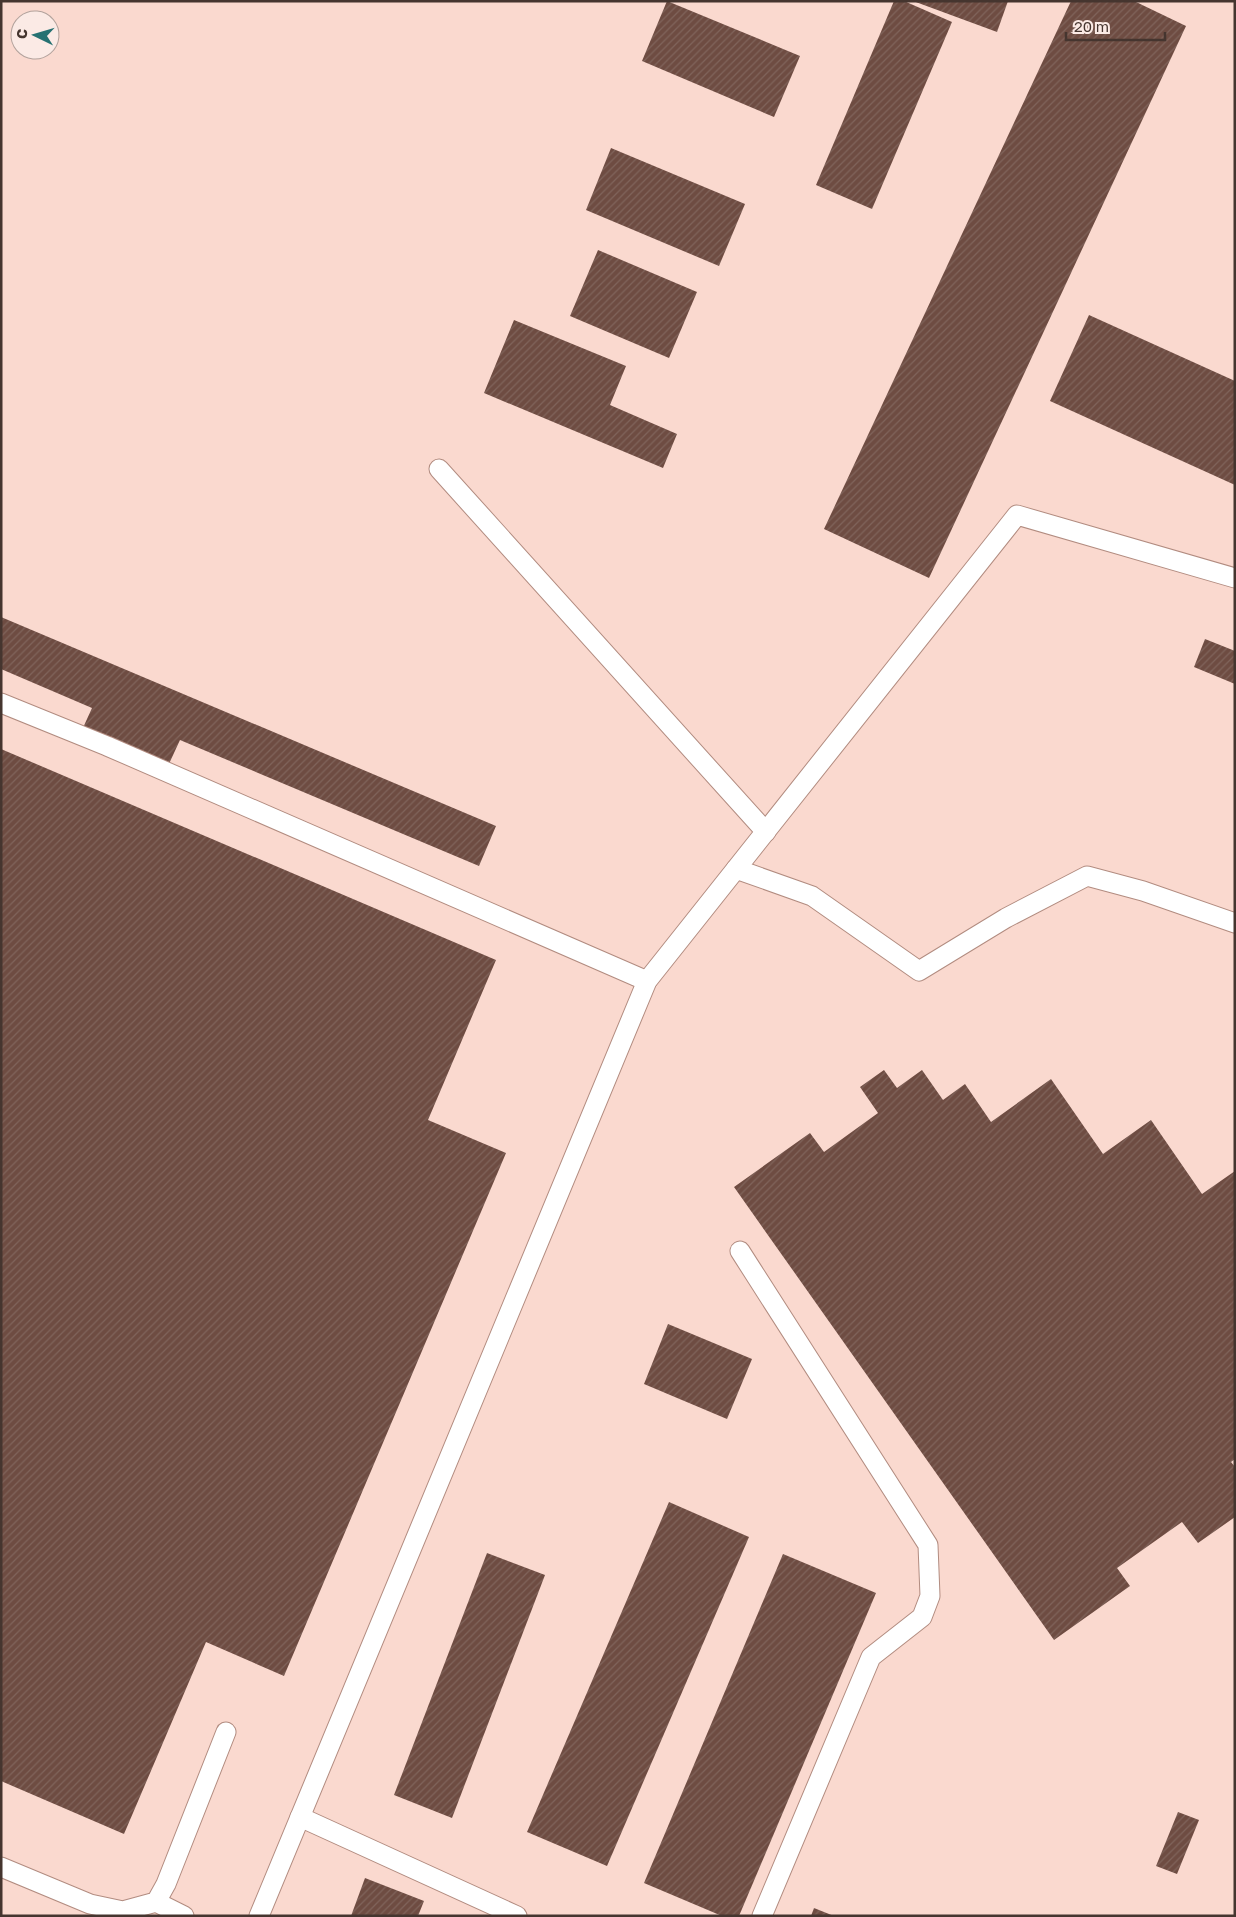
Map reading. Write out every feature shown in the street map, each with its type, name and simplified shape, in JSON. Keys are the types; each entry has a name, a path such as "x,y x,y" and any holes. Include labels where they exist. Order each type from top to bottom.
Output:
{"lane":[{"path":"439,469 766,832"},
{"path":"259,1916 647,981 1017,515 1235,578"},
{"path":"1,703 117,750 647,981"},
{"path":"736,869 812,896 919,971 1006,918 1087,876 1143,892 1235,923"},
{"path":"740,1251 928,1545 930,1596 922,1617 871,1657 762,1916"},
{"path":"156,1902 166,1884 226,1732"},
{"path":"300,1817 517,1916"},
{"path":"1,1867 90,1904 123,1911 156,1902 184,1916"}],"building":[{"path":"667,1 800,56 774,117 642,61"},
{"path":"894,1 904,1 952,22 872,209 816,185"},
{"path":"913,1 1008,1 997,32"},
{"path":"1071,1 1134,1 1186,26 929,578 824,529"},
{"path":"611,148 745,204 719,266 586,210"},
{"path":"598,250 697,292 669,358 570,316"},
{"path":"1089,315 1235,381 1235,485 1050,401"},
{"path":"514,320 626,366 610,405 677,434 663,468 484,393"},
{"path":"1,617 496,826 479,866 180,740 168,766 82,730 92,708 1,669"},
{"path":"1205,639 1235,651 1235,684 1194,667"},
{"path":"1,749 496,960 428,1120 506,1153 284,1676 206,1642 124,1834 1,1781"},
{"path":"884,1070 897,1088 922,1070 943,1100 965,1084 991,1122 1051,1079 1103,1154 1151,1120 1202,1194 1235,1171 1235,1459 1231,1462 1235,1467 1235,1517 1198,1543 1182,1522 1117,1568 1130,1586 1054,1640 734,1187 810,1133 824,1152 878,1113 860,1087"},
{"path":"668,1324 752,1359 727,1419 644,1384"},
{"path":"669,1502 749,1537 607,1866 527,1832"},
{"path":"487,1553 545,1575 452,1818 394,1795"},
{"path":"783,1554 876,1593 739,1916 722,1916 644,1883"},
{"path":"1178,1812 1199,1820 1177,1874 1156,1866"},
{"path":"365,1878 424,1901 418,1916 351,1916"},
{"path":"814,1908 834,1916 811,1916"}]}
